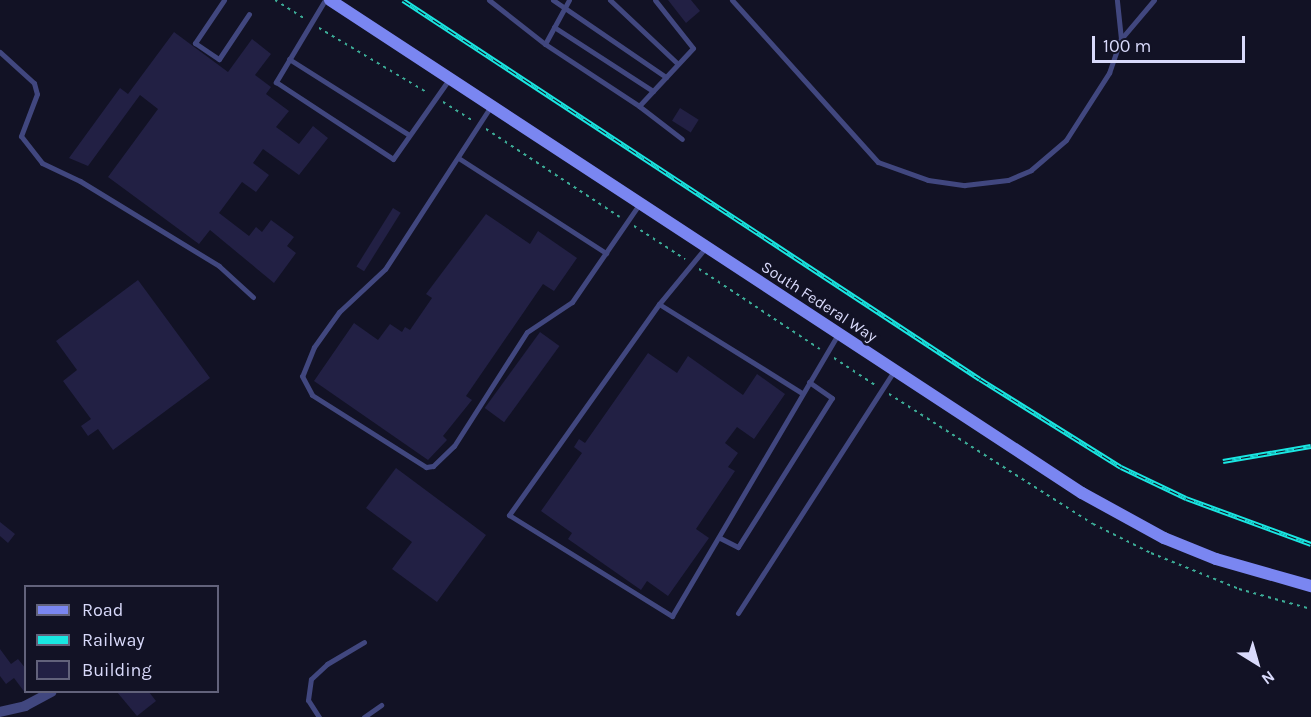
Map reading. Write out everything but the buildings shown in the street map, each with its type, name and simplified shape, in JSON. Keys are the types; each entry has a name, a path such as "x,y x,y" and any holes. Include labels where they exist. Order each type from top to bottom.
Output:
{"main road":[{"name":"South Federal Way","path":"330,0 1082,493 1164,538 1215,559 1311,586"}],"street":[{"path":"0,712 25,706 49,693"}],"lane":[{"path":"224,0 195,43 219,59 249,14"},
{"path":"325,0 276,82 283,89 393,159 450,78"},
{"path":"489,0 545,44 639,106 682,139"},
{"path":"553,0 666,77"},
{"path":"545,44 569,0"},
{"path":"610,0 678,64"},
{"path":"639,106 693,48 655,0"},
{"path":"732,0 878,162 928,180 965,185 1008,180 1050,156 1091,105 1121,39 1154,0"},
{"path":"1119,2 1121,39"},
{"path":"554,27 653,91"},
{"path":"0,52 34,83 37,94 21,136 42,163 80,181 219,266 253,297"},
{"path":"289,59 409,135"},
{"path":"491,106 460,159 385,269 339,312 314,347 302,376 312,395 426,467 433,465 454,446 527,332 572,302 640,203"},
{"path":"460,159 606,253"},
{"path":"706,247 694,265 659,304 509,515 672,616 720,538 825,352 838,334"},
{"path":"659,304 802,393"},
{"path":"738,614 894,371"},
{"path":"720,538 738,547 832,398 808,382"},
{"path":"319,717 308,700 311,679 327,664 364,642"},
{"path":"364,717 381,705"}],"path":[{"path":"275,0 480,125 1046,497 1151,553 1239,589 1311,609"}],"railway":[{"path":"403,0 980,379 1121,467 1186,498 1311,544"},
{"path":"1223,461 1311,446"}]}
